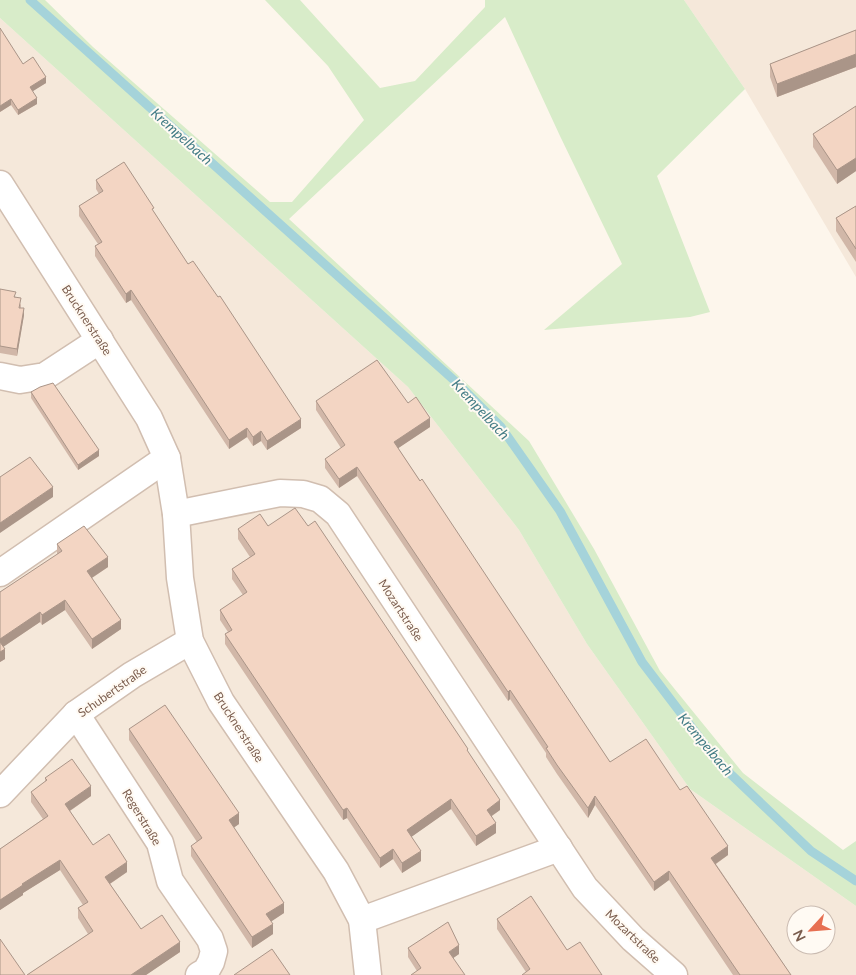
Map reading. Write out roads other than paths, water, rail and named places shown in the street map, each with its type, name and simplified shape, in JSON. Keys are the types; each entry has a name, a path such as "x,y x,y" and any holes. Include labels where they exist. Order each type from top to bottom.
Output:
{"street":[{"name":"Brucknerstraße","path":"0,184 149,418 167,458 176,514 180,578 190,641 221,702 336,871 362,920 368,975"},
{"path":"0,376 20,380 45,376 100,340"},
{"path":"0,573 167,458"},
{"name":"Mozartstraße","path":"176,514 280,493 303,494 320,499 338,514 585,888 633,939 674,975"},
{"name":"Schubertstraße","path":"0,794 76,714 132,675 190,641"},
{"name":"Regerstraße","path":"76,714 160,843 170,881 210,939 214,951 212,962 206,971 199,975"},
{"path":"362,920 559,848"}],"waterway":[{"name":"Krempelbach","path":"30,0 456,382 501,427 560,511 642,662 718,762 811,851 856,881"}]}
